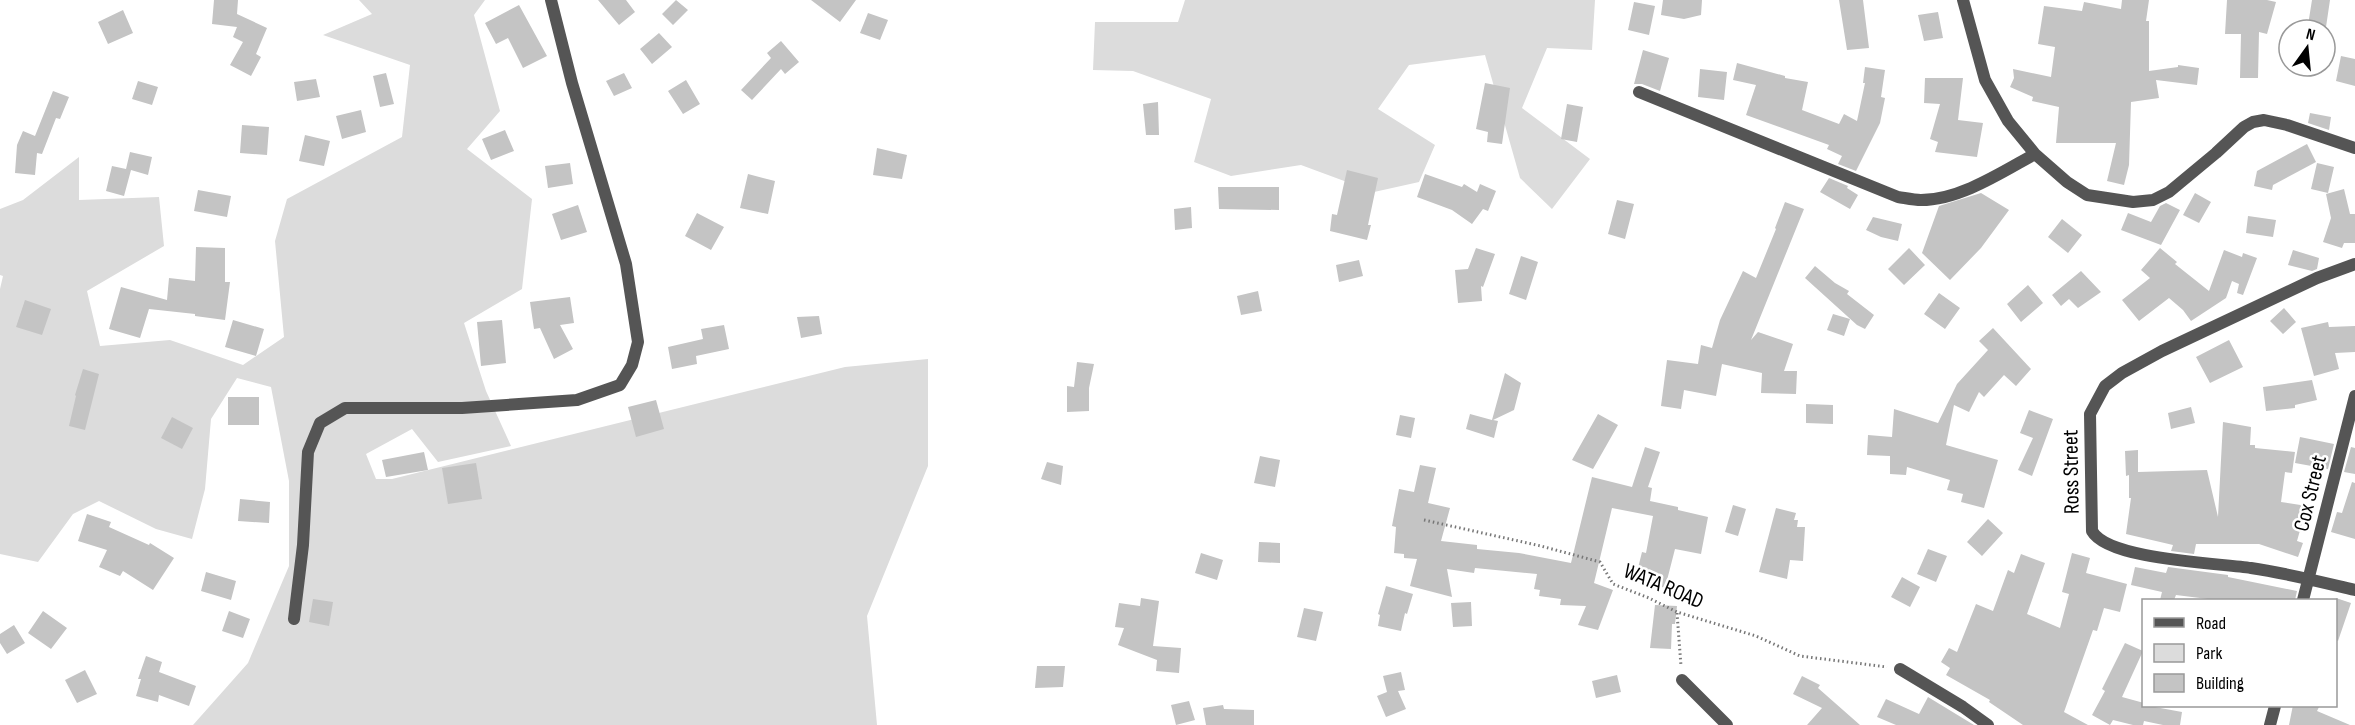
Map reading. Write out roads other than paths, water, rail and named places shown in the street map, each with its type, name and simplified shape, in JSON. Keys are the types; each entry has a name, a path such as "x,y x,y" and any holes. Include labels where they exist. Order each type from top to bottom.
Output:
{"street":[{"path":"294,619 303,545 308,452 320,423 345,408 462,408 577,400 620,385 632,365 638,342 626,264 572,83 551,0"},
{"path":"1963,0 1985,80 2007,121 2035,154 2067,182 2087,195 2133,202 2153,200 2169,192 2244,127 2264,120 2287,125 2355,148"},
{"path":"1639,92 1898,198 1922,200 1946,196 1981,183 2035,154"},
{"name":"Ross Street","path":"2355,264 2317,278 2121,373 2105,386 2090,414 2092,531 2096,539 2137,553 2252,568 2355,590"},
{"name":"Cox Street","path":"2303,599 2355,396"},
{"path":"1900,669 1988,725"},
{"path":"1682,680 1727,725"},
{"path":"2270,725 2274,707"}]}
